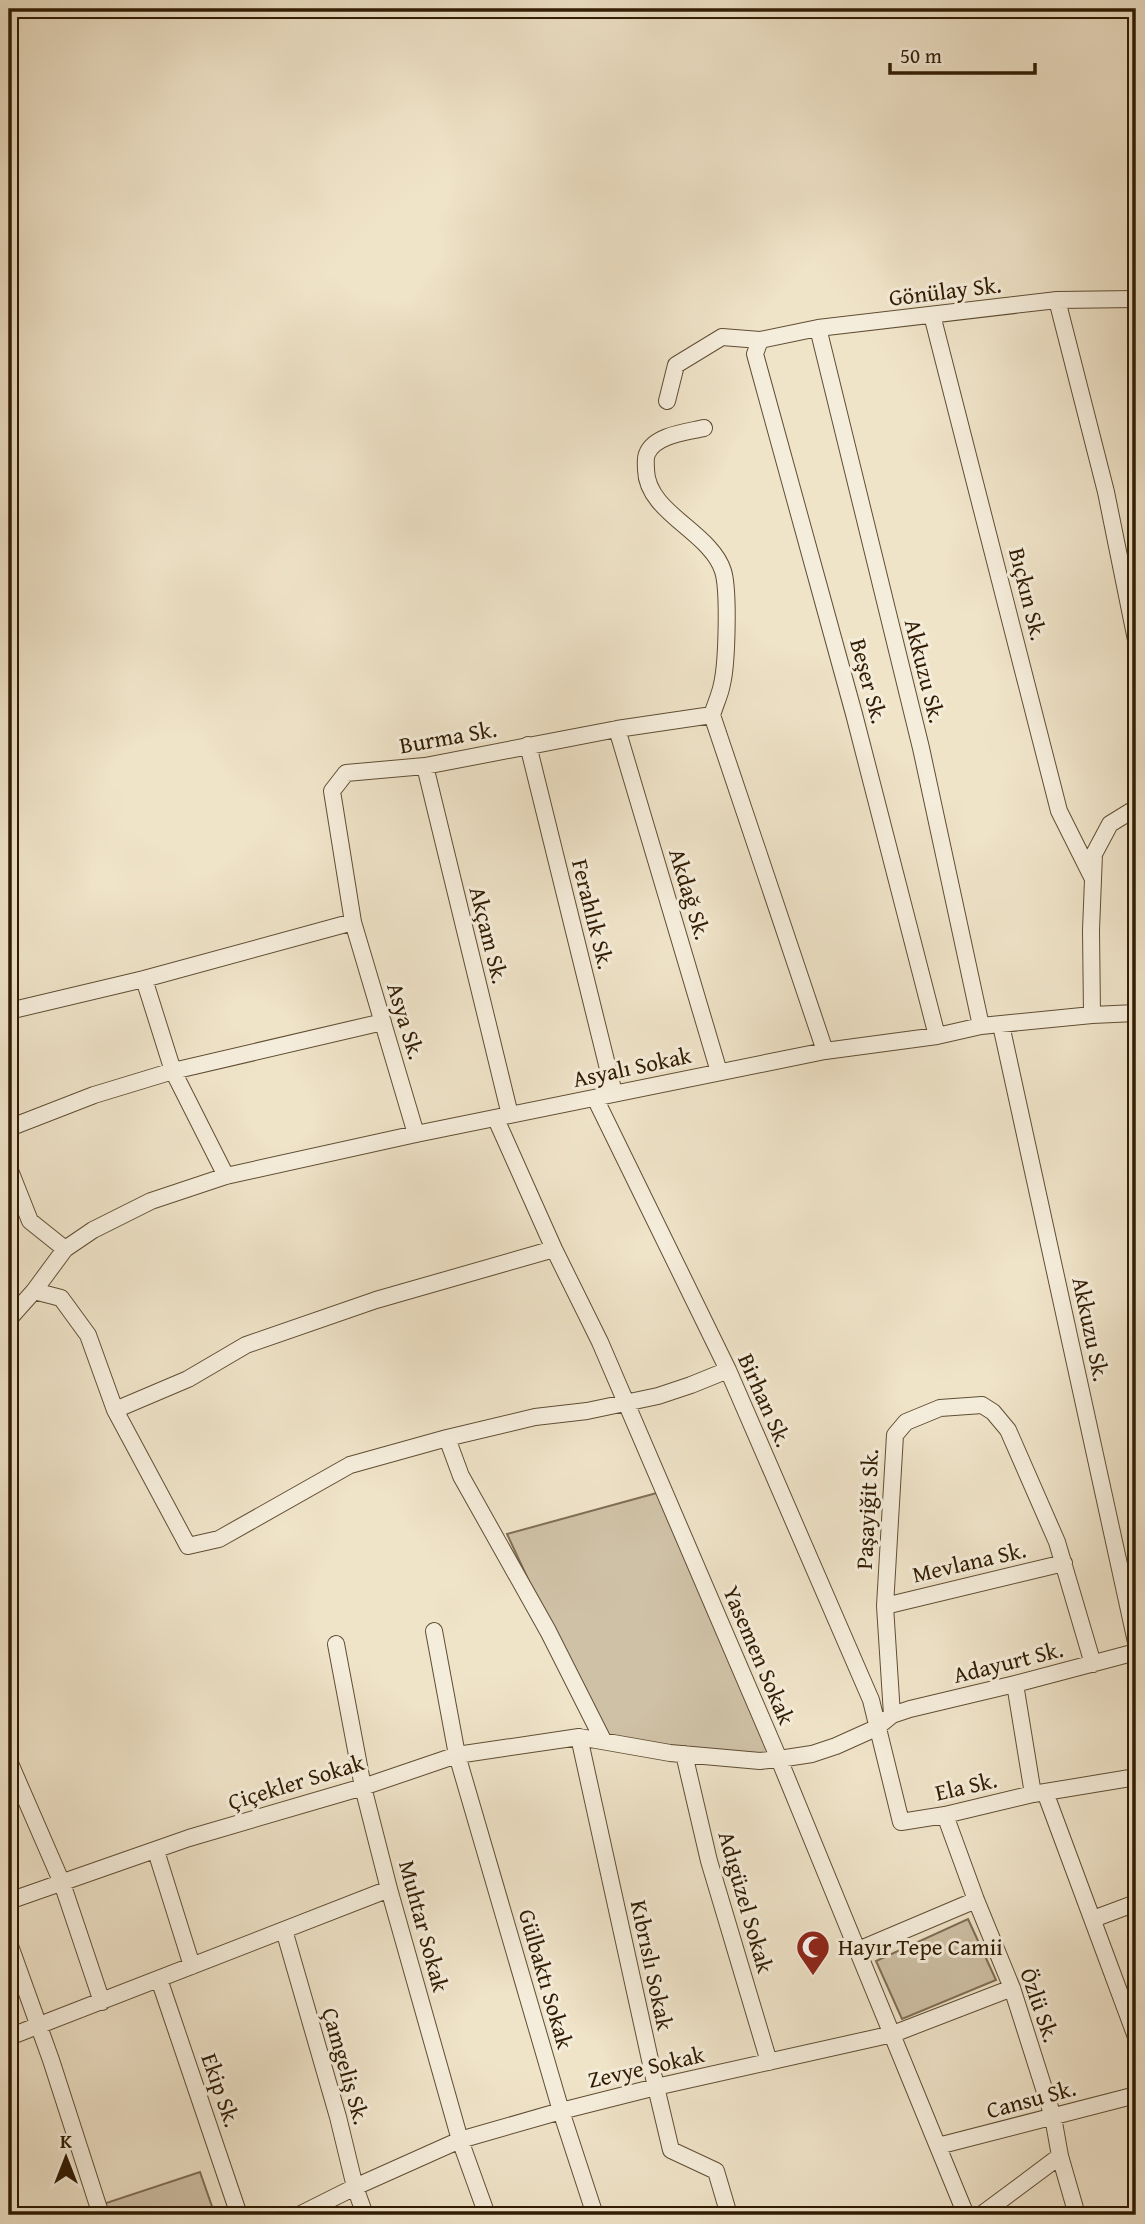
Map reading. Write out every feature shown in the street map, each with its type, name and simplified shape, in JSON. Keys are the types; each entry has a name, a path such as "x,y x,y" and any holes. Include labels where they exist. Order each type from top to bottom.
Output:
{"street":[{"path":"9,10 31,9"},
{"name":"Gönülay Sk.","path":"667,401 676,365 722,337 760,340 818,328 1057,300 1136,299"},
{"path":"1057,300 1106,492 1136,640"},
{"name":"Bıçkın Sk.","path":"932,315 1059,811 1093,879"},
{"name":"Akkuzu Sk.","path":"818,328 921,748 981,1026"},
{"name":"Beşer Sk.","path":"760,340 755,354 854,714 937,1036"},
{"path":"704,428 671,436 654,444 646,454 646,475 656,498 706,546 723,570 726,624 722,684 712,715 825,1051"},
{"name":"Burma Sk.","path":"353,922 332,792 346,774 425,766 617,729 712,715"},
{"name":"Akdağ Sk.","path":"617,729 719,1072"},
{"name":"Ferahlık Sk.","path":"528,745 614,1093"},
{"name":"Akçam Sk.","path":"425,766 503,1117"},
{"path":"1092,1015 1094,854 1111,824 1136,808"},
{"path":"9,1011 144,979 353,922"},
{"name":"Asya Sk.","path":"353,922 416,1134"},
{"path":"144,979 173,1071 226,1175"},
{"name":"Asyalı Sokak","path":"9,1319 65,1249 93,1230 151,1201 226,1175 825,1051 937,1036 981,1026 1136,1013"},
{"path":"9,1128 94,1095 173,1071 383,1022"},
{"name":"Akkuzu Sk.","path":"1001,1025 1136,1642"},
{"name":"Birhan Sk.","path":"595,1097 728,1370 871,1700 876,1728"},
{"name":"Yasemen Sokak","path":"503,1117 554,1249 600,1342 779,1759 966,2215"},
{"path":"9,1168 30,1221 65,1249"},
{"path":"115,1410 188,1379 246,1345 353,1307 554,1249"},
{"path":"34,1291 61,1298 88,1335 115,1410 188,1546 219,1539 350,1465 535,1417 587,1411 680,1389 728,1370"},
{"name":"Paşayiğit Sk.","path":"892,1715 885,1606 895,1436 906,1422 940,1408 982,1405 993,1412 1008,1430 1057,1542 1093,1664"},
{"path":"447,1438 461,1476 548,1630 603,1740"},
{"name":"Mevlana Sk.","path":"885,1606 1064,1563"},
{"name":"Gülbaktı Sokak","path":"434,1631 457,1755 561,2111 595,2215"},
{"name":"Muhtar Sokak","path":"336,1644 363,1787 389,1889 460,2140 487,2215"},
{"name":"Adayurt Sk.","path":"892,1715 1136,1652"},
{"path":"1016,1684 1039,1793 1093,1919 1136,2037"},
{"name":"Çiçekler Sokak","path":"9,1900 189,1838 363,1787 457,1755 579,1737 684,1754 760,1761 836,1746 876,1728 892,1715"},
{"name":"Ela Sk.","path":"876,1728 901,1822 945,1815 1039,1793 1136,1777"},
{"name":"Kıbrıslı Sokak","path":"579,1737 671,2150 716,2171 729,2215"},
{"name":"Adıgüzel Sokak","path":"684,1754 709,1861 769,2062"},
{"path":"9,1761 62,1883 102,2002"},
{"name":"Özlü Sk.","path":"945,1815 1012,1989 1053,2117 1060,2157 1077,2215"},
{"path":"156,1851 192,1966"},
{"path":"9,2037 389,1889"},
{"path":"858,1950 976,1900"},
{"path":"1093,1919 1136,1903"},
{"name":"Çamgeliş Sk.","path":"284,1930 365,2215"},
{"path":"9,1943 51,2060 101,2215"},
{"name":"Ekip Sk.","path":"159,1979 239,2215"},
{"name":"Zevye Sokak","path":"306,2214 355,2187 460,2140 656,2087 893,2034 1012,1989"},
{"name":"Cansu Sk.","path":"938,2147 1136,2095"},
{"path":"981,2215 1060,2157"}],"shaded area":[{"path":"664,1491 779,1759 603,1740 507,1534"},
{"path":"968,1919 996,1980 902,2019 876,1961"},
{"path":"200,2172 215,2215 104,2215 100,2205"}],"place":[{"name":"Hayır Tepe Camii","path":"813,1977"}]}
